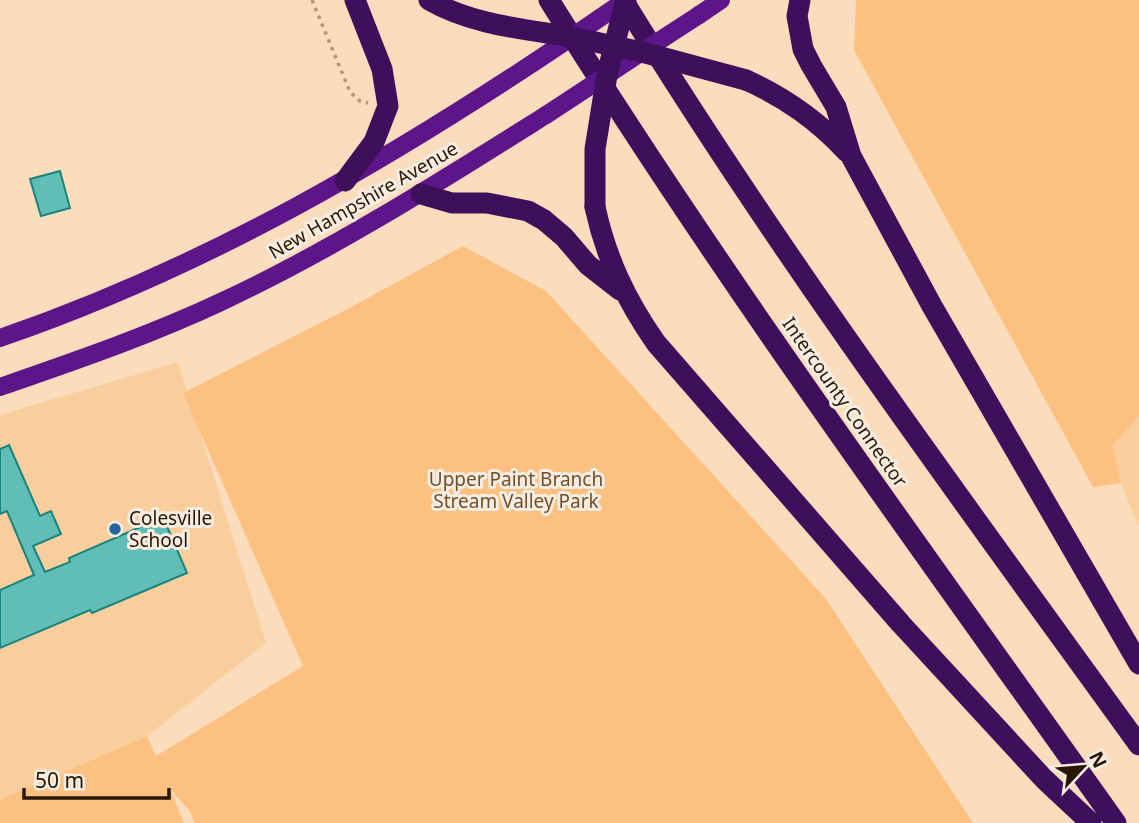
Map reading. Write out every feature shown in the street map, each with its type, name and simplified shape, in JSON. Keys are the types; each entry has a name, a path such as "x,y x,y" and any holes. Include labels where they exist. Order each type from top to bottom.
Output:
{"highway":[{"path":"345,181 374,142 387,106 382,69 355,0"},
{"path":"429,0 483,21 642,52 746,80 794,104 815,120 851,156"},
{"name":"Intercounty Connector","path":"549,0 667,186 730,279 1116,823"},
{"path":"625,0 607,75 595,149 595,207 602,238 624,293 656,343 892,614 1044,779 1091,823"},
{"name":"Intercounty Connector","path":"625,0 694,113 820,298 1139,745"},
{"path":"800,0 797,16 803,49 836,107 851,156 932,306 1139,664"},
{"path":"421,194 452,203 487,202 528,211 564,237 588,265 624,293"}],"main road":[{"name":"New Hampshire Avenue","path":"0,338 98,302 280,217 345,181 518,73 625,0"},
{"name":"New Hampshire Avenue","path":"0,387 83,358 222,301 312,256 421,194 721,0"}],"path":[{"path":"312,0 350,92 360,101 370,104"}],"shaded area":[{"name":"Colesville School","path":"178,362 266,643 147,736 0,800 0,415"},
{"path":"1139,416 1139,528 1121,483 1113,445"}],"green space":[{"path":"856,0 1139,0 1139,416 1113,445 1121,483 1093,487 854,50"},
{"name":"Upper Paint Branch Stream Valley Park","path":"463,246 546,291 826,599 973,823 195,823 189,810 170,789 184,823 0,823 0,800 147,736 156,756 303,666 183,393"}],"building":[{"path":"60,171 70,208 41,216 30,179"},
{"path":"9,445 40,516 51,511 61,534 33,546 45,572 70,562 69,558 163,517 187,573 0,648 0,590 34,575 7,511 0,514 0,449"}],"place":[{"name":"Colesville School","path":"115,529"}]}
